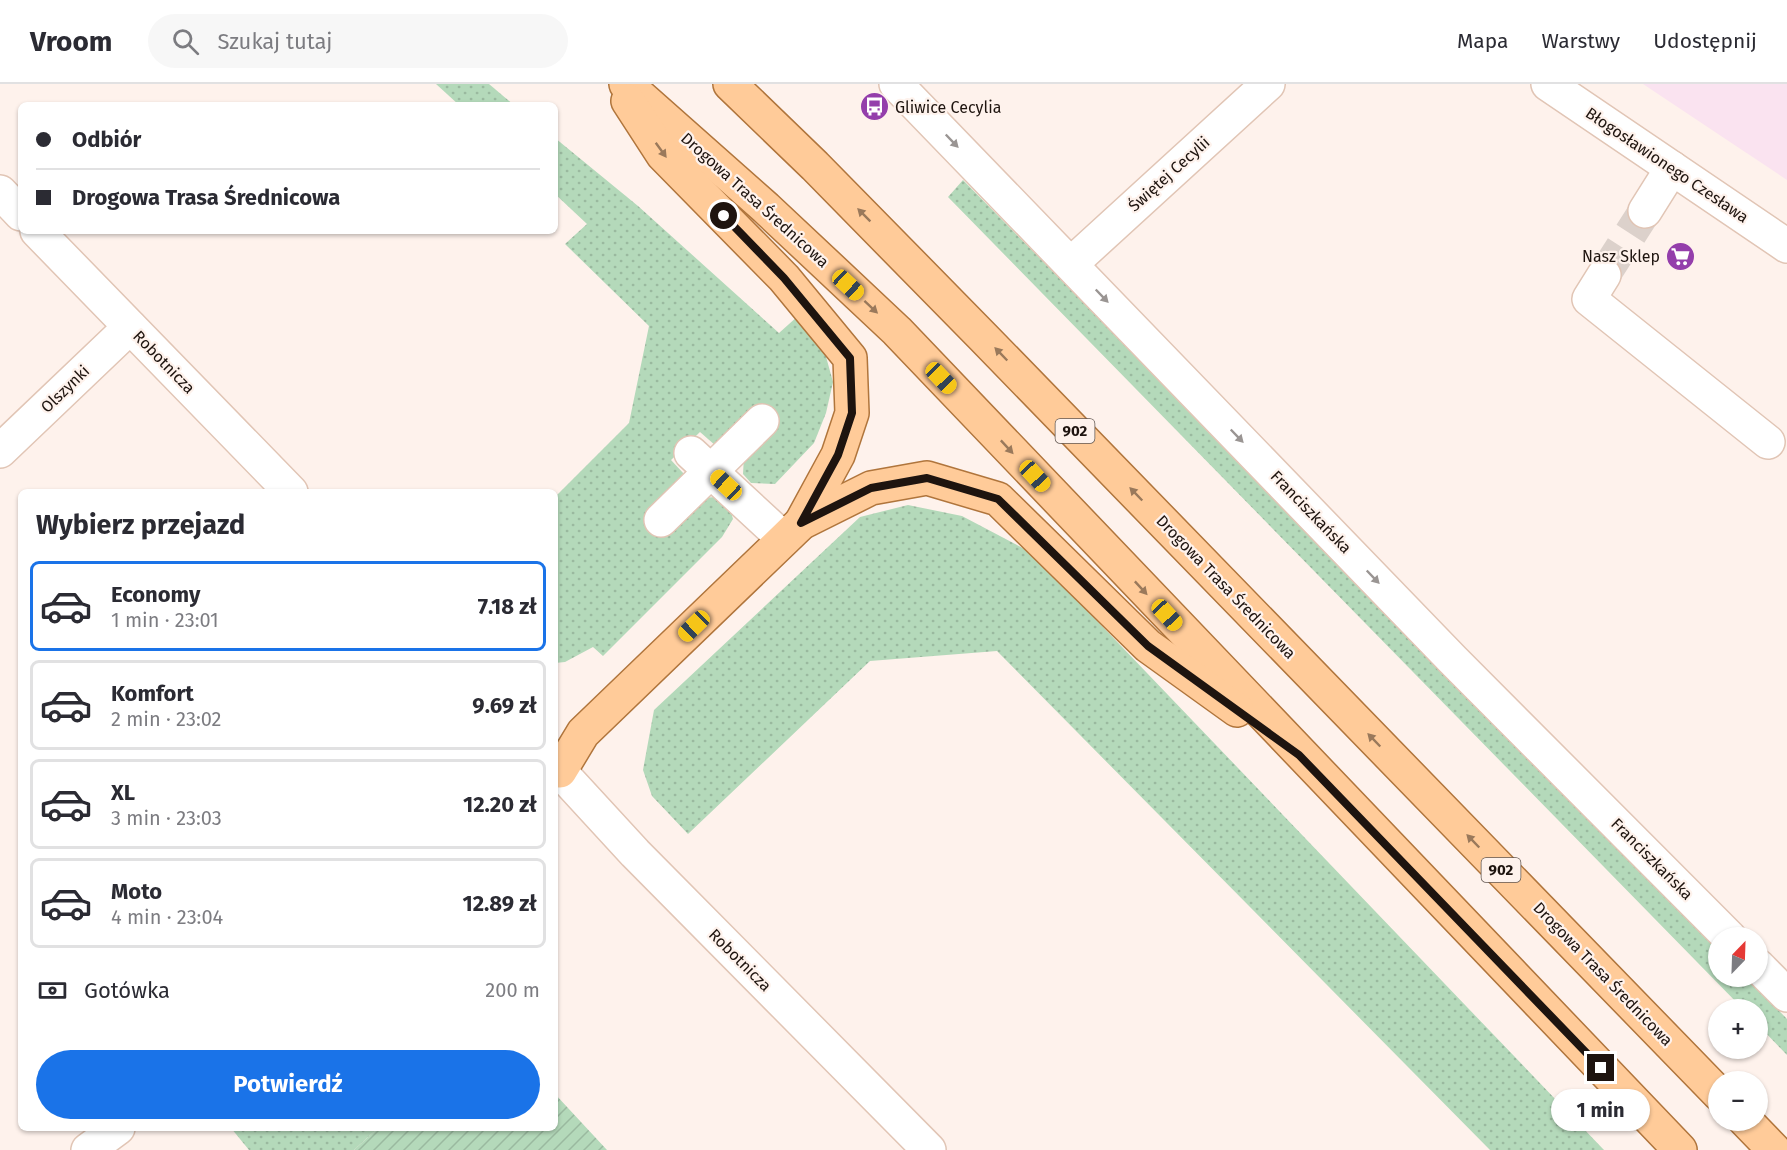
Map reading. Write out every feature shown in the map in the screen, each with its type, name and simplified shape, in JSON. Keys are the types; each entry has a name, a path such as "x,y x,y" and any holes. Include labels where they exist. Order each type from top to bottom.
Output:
{"main road":[{"path":"617,84 663,155 784,278 850,358 852,413 838,455 793,531"},
{"name":"Drogowa Trasa Średnicowa","path":"626,84 766,208 897,331 1299,755 1680,1150"},
{"name":"Drogowa Trasa Średnicowa","path":"730,84 815,166 992,345 1708,1083"},
{"path":"558,770 583,733 793,531 871,488 927,478 998,499 1148,646 1299,755"},
{"path":"1756,1131 1774,1150"}],"street":[{"name":"Franciszkańska","path":"896,84 1453,660 1719,927"},
{"name":"Świętej Cecylii","path":"1071,264 1268,84"},
{"name":"Błogosławionego Czesława","path":"1548,84 1787,246"},
{"path":"1645,211 1672,168"},
{"path":"0,192 18,211"},
{"name":"Robotnicza","path":"40,234 288,489"},
{"path":"1604,276 1589,299 1768,442"},
{"name":"Olszynki","path":"0,451 130,327"},
{"path":"661,520 701,462 762,421"},
{"path":"701,462 793,531"},
{"name":"Robotnicza","path":"558,773 929,1150"},
{"path":"1768,976 1787,995"},
{"path":"88,1150 114,1131"}],"shaded area":[{"path":"1643,84 1787,84 1787,180"}],"green space":[{"path":"436,84 489,84 510,102 456,102"},
{"path":"558,140 638,206 779,333 798,316 825,353 833,382 826,413 814,443 775,484 751,483 743,474 744,456 716,446 700,432 671,460 684,474 652,509 716,497 728,501 733,519 722,537 603,656 593,647 565,662 558,663 558,494 629,423 649,326 565,244 587,224 558,197"},
{"path":"963,180 1708,938 1708,973 948,197"},
{"path":"908,505 962,516 1032,553 1604,1150 1490,1150 997,651 870,661 688,834 652,796 643,770 654,710 860,517"},
{"path":"1721,987 1756,987 1767,999 1733,999"},
{"path":"1768,1000 1787,1019 1787,1055 1768,1035"},
{"path":"558,1097 607,1150 354,1150 375,1131 558,1131"},
{"path":"233,1131 375,1131 354,1150 249,1150"}],"tunnel":[{"path":"1604,275 1645,211"}],"place":[{"name":"Gliwice Cecylia","path":"874,107"},
{"name":"Nasz Sklep","path":"1681,256"}],"route":[{"path":"724,216 784,278 850,358 852,413 838,455 801,523 871,488 927,478 998,499 1148,646 1299,755 1601,1068"}]}
